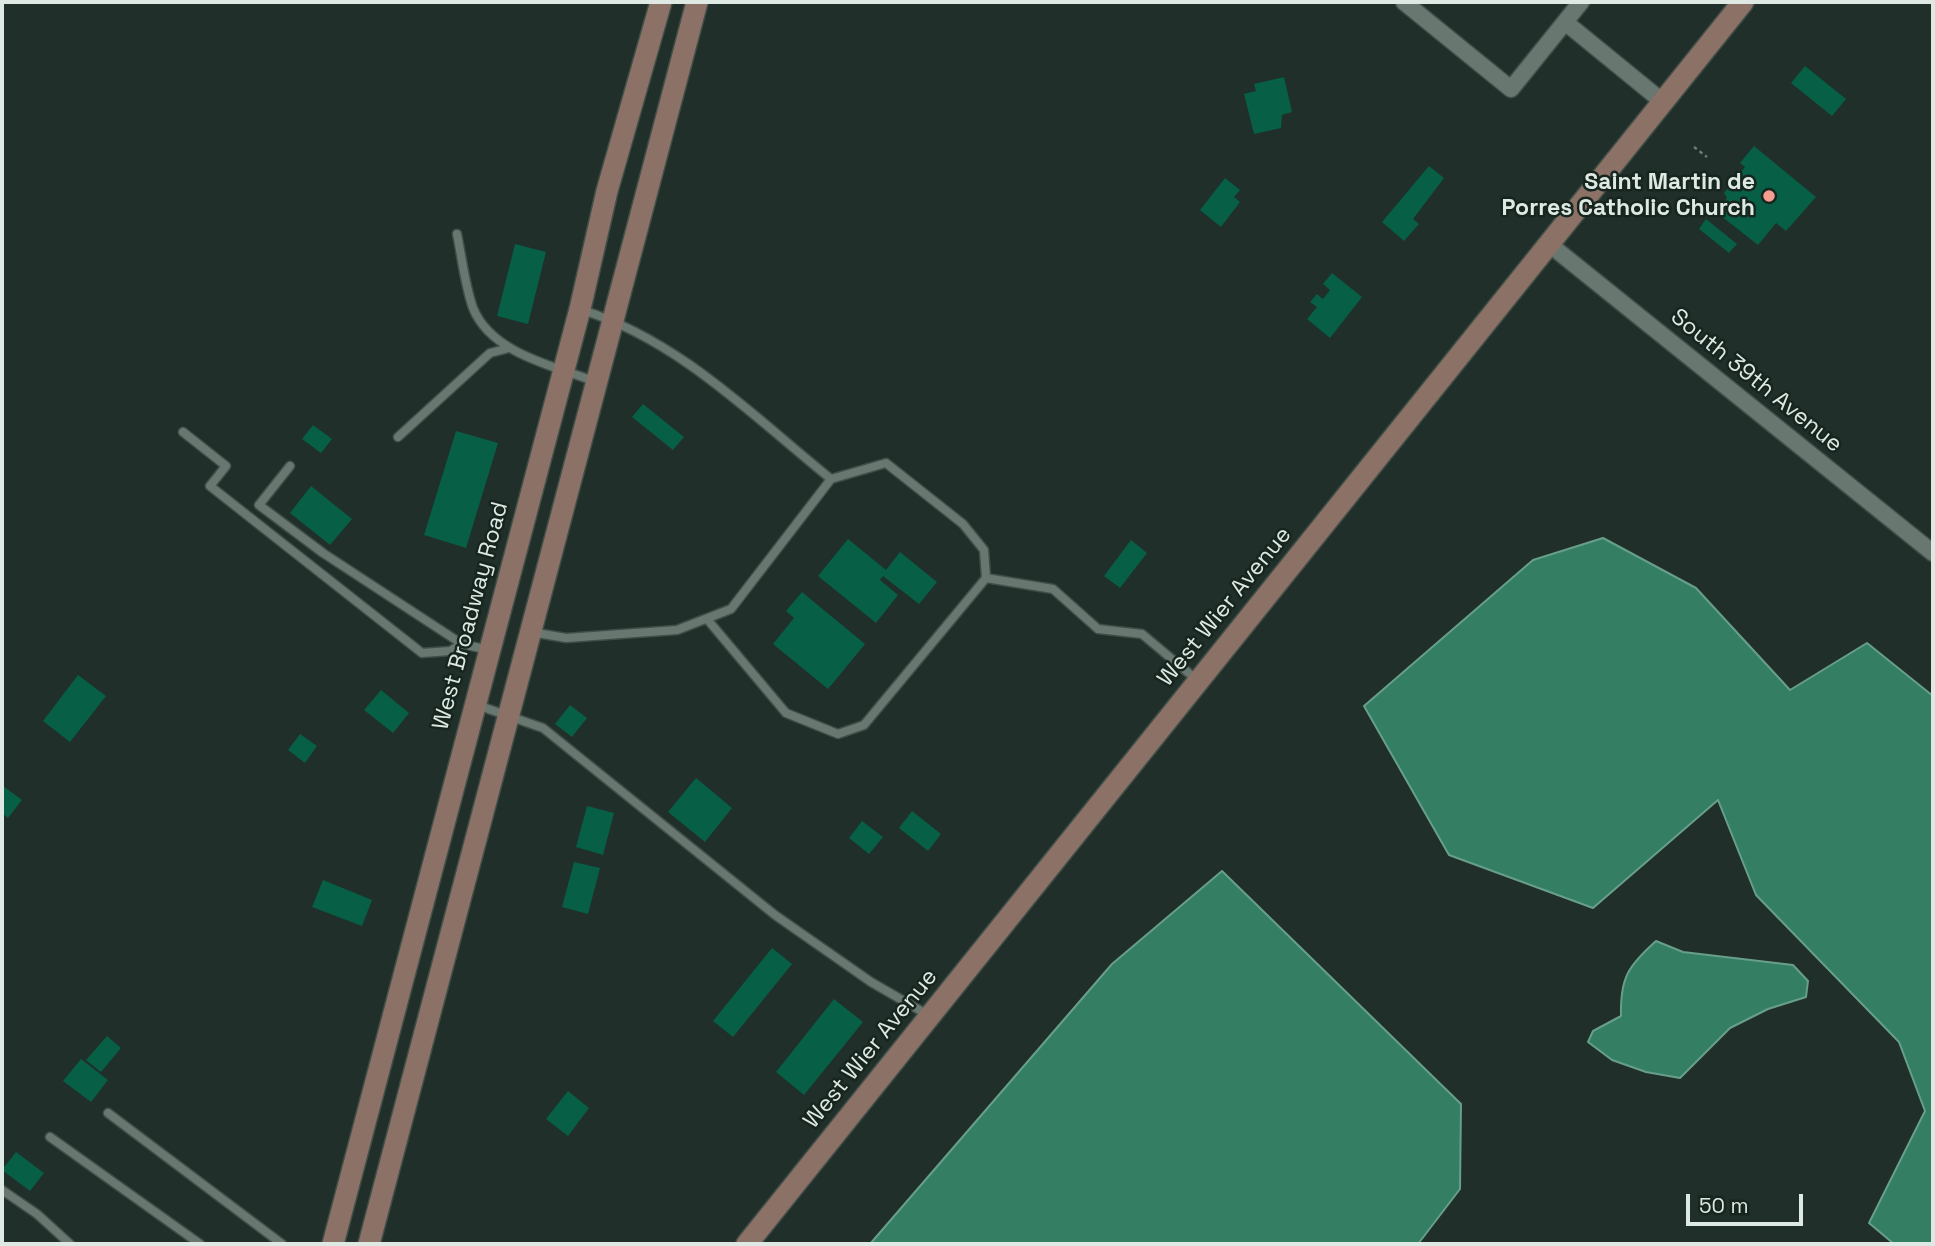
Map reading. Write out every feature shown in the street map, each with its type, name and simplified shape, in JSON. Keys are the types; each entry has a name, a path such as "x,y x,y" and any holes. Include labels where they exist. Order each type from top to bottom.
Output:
{"main road":[{"name":"West Broadway Road","path":"333,1244 580,309 607,191 661,2"},
{"path":"369,1244 697,2"},
{"name":"West Wier Avenue","path":"747,1244 1743,2"},
{"path":"373,1092 407,1102"}],"street":[{"path":"1404,2 1511,89 1581,2"},
{"path":"1565,22 1663,102"},
{"name":"South 39th Avenue","path":"1549,244 1933,553"}],"lane":[{"path":"457,234 473,309 488,331 509,348 596,382"},
{"path":"580,309 613,320 673,351 831,479"},
{"path":"398,436 491,353 509,348"},
{"path":"183,432 226,466 210,486 422,653 450,651 462,644"},
{"path":"531,632 566,638 677,630 732,609 831,479 886,463 963,524 984,550 986,578 864,725 838,734 786,713 707,619"},
{"path":"290,466 259,505 323,554 462,644 489,650"},
{"path":"986,578 1053,589 1098,629 1142,634 1199,681"},
{"path":"474,704 543,728 775,915 871,982 930,1017"},
{"path":"108,1114 282,1244"},
{"path":"50,1137 200,1244"},
{"path":"2,1190 37,1214 71,1244"}],"path":[{"path":"1694,147 1707,157"}],"shaded area":[{"path":"1603,538 1696,588 1790,690 1867,643 1933,696 1933,1244 1894,1244 1869,1223 1925,1111 1899,1042 1756,895 1718,800 1593,908 1449,855 1364,706 1533,560"},
{"path":"1222,871 1461,1104 1460,1189 1418,1244 870,1244 1112,964"},
{"path":"1656,941 1683,952 1793,965 1808,981 1806,997 1768,1009 1730,1028 1680,1078 1646,1072 1612,1060 1588,1042 1593,1031 1621,1016 1624,982 1632,966"}],"building":[{"path":"1805,66 1846,99 1832,116 1791,83"},
{"path":"1284,77 1292,112 1282,115 1281,128 1254,134 1244,94 1256,91 1254,84"},
{"name":"Saint Martin de Porres Catholic Church","path":"1754,146 1816,197 1786,231 1776,223 1758,245 1716,212 1727,198 1724,193 1745,167 1740,163"},
{"path":"1429,166 1444,178 1413,219 1419,224 1404,241 1382,222"},
{"path":"1225,178 1240,190 1234,197 1240,202 1221,227 1200,210"},
{"path":"1706,219 1737,244 1729,253 1699,229"},
{"path":"515,244 546,252 528,324 497,316"},
{"path":"1332,273 1362,297 1330,338 1307,319 1317,307 1310,302 1317,294 1323,299 1330,290 1323,284"},
{"path":"643,404 684,437 673,450 632,417"},
{"path":"313,425 332,439 321,453 302,439"},
{"path":"456,431 498,443 466,548 424,535"},
{"path":"311,486 352,519 330,545 290,513"},
{"path":"848,539 886,570 900,552 937,582 919,604 883,576 880,580 898,595 876,623 818,576"},
{"path":"1131,540 1147,553 1120,588 1104,576"},
{"path":"802,592 865,644 828,689 773,644 794,618 786,611"},
{"path":"78,675 106,696 70,742 43,721"},
{"path":"381,690 409,713 393,733 364,710"},
{"path":"570,705 587,718 572,737 555,724"},
{"path":"300,734 317,746 305,763 288,750"},
{"path":"696,778 732,808 705,842 668,812"},
{"path":"3,786 22,800 8,818 2,813"},
{"path":"587,806 614,813 603,855 576,847"},
{"path":"912,811 941,834 928,851 899,828"},
{"path":"862,821 883,837 869,854 849,838"},
{"path":"574,862 600,868 588,914 562,907"},
{"path":"323,880 372,900 362,926 312,907"},
{"path":"772,948 792,964 733,1037 713,1021"},
{"path":"834,999 863,1022 804,1095 776,1072"},
{"path":"107,1036 121,1048 101,1072 86,1060"},
{"path":"81,1059 108,1080 91,1102 63,1081"},
{"path":"568,1091 589,1108 568,1136 546,1119"},
{"path":"16,1152 44,1173 30,1191 2,1170"}],"place":[{"name":"Saint Martin de Porres Catholic Church","path":"1769,196"}]}
